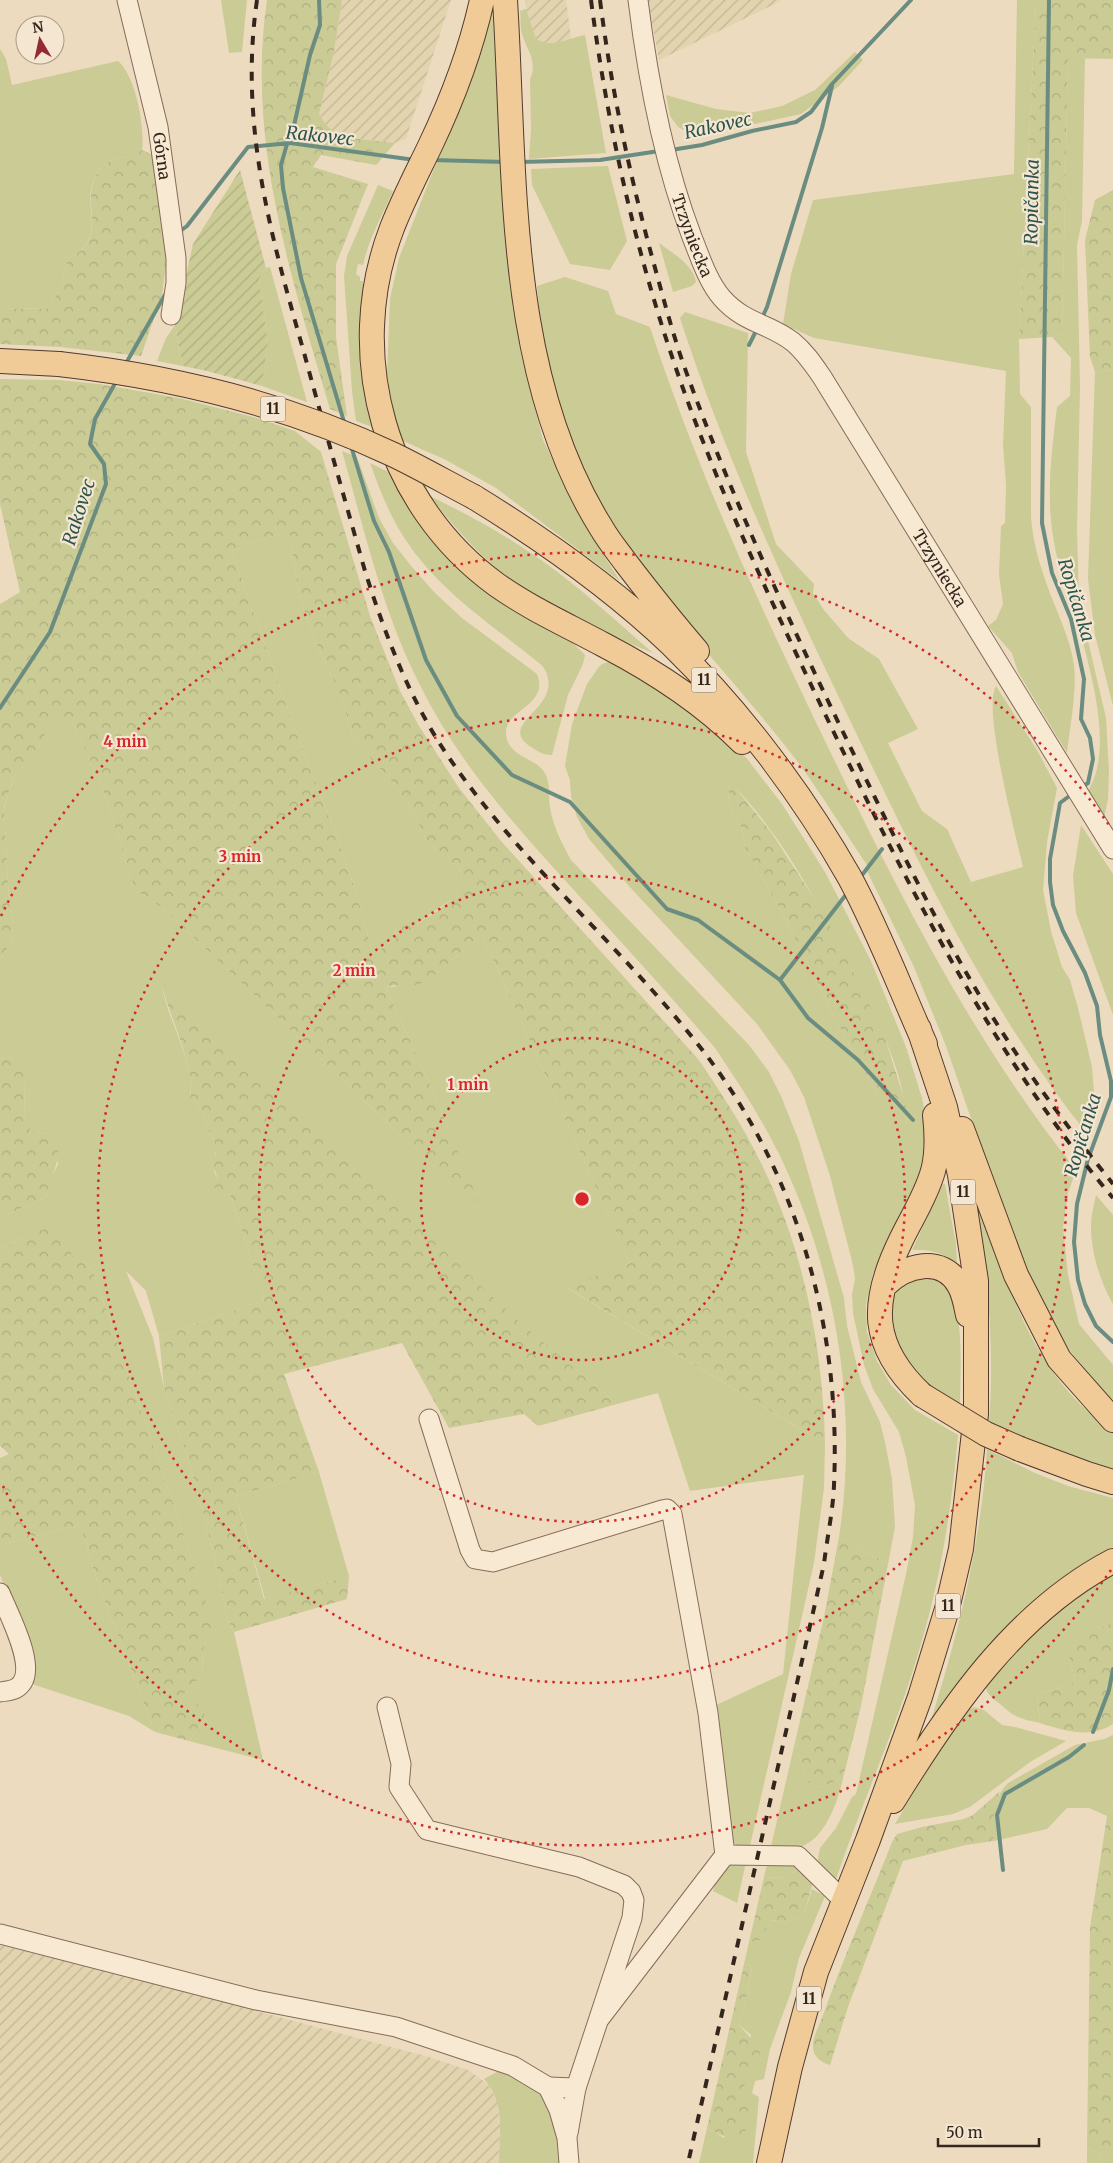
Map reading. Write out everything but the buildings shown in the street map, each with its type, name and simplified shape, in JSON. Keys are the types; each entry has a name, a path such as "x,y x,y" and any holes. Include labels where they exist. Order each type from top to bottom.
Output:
{"main road":[{"path":"482,0 466,60 430,147 392,228 373,302 371,331 373,369 382,417 395,457 413,495 426,513 458,552 497,585 556,622 636,663 694,699 724,724 751,751 780,771"},
{"path":"505,0 518,246 531,340 547,403 576,482 602,529 636,576 767,738 780,771"},
{"name":"11","path":"0,361 59,364 180,383 273,409 355,438 393,454 474,497 566,557 618,598 671,644 725,702 780,771 829,843 850,878 868,912 919,1029 945,1107 960,1175 976,1281 976,1414 971,1477 961,1549 947,1608 920,1697 868,1840 816,1972 790,2067 769,2163"},
{"path":"919,1029 936,1130 934,1170 926,1192 900,1242 885,1285 880,1314 884,1342 898,1370 922,1395 978,1429 1020,1450 1113,1482"},
{"path":"919,1029 953,1104 1016,1275 1059,1359 1113,1420"},
{"path":"885,1285 903,1271 921,1265 937,1267 951,1275 960,1286 965,1302 977,1361"},
{"path":"868,1840 928,1744 995,1658 1029,1622 1069,1588 1104,1566"}],"street":[{"name":"Górna","path":"127,0 160,137 176,258 176,282 171,315"},
{"name":"Trzyniecka","path":"638,0 644,51 666,162 702,264 720,296 734,310 792,341 807,355 1111,846"},
{"path":"429,1419 470,1550 476,1559 493,1562 662,1510 668,1509 672,1514 708,1713 725,1855 600,2018"},
{"path":"0,1593 22,1647 27,1670 20,1686 12,1690 0,1692"},
{"path":"387,1707 401,1764 399,1787 427,1830 579,1867 624,1885 631,1892 634,1900 632,1918 576,2088 567,2138"},
{"path":"725,1855 798,1856 843,1900"},
{"path":"0,1934 256,2000 396,2027 513,2066 548,2087 576,2088"},
{"path":"548,2087 559,2110 567,2138 569,2163"}],"shaded area":[{"path":"342,0 451,0 406,139 395,143 341,137 326,125 319,114 334,52"},
{"path":"525,0 566,0 571,38 553,45 544,44 536,40"},
{"path":"648,0 780,0 781,1 659,60"},
{"path":"0,1945 186,1990 260,2012 429,2057 468,2070 489,2085 497,2100 500,2126 499,2163 0,2163"}],"green space":[{"path":"221,0 247,0 242,52 229,53"},
{"path":"267,0 342,0 334,52 319,114 326,125 341,137 395,143 376,165 321,155 313,167 368,184 336,264 336,337 347,416 330,409 287,258 276,208 267,156 262,104 262,52"},
{"path":"1017,0 1036,0 1019,339 1020,394 1031,407 1031,518 1035,544 1044,577 1069,644 1074,665 1074,697 1067,753 1018,672 1012,653 988,626 996,620 1003,604 999,575 1001,526 1005,523 1006,486 1003,444 1006,371 814,338 783,324 791,274 813,200 1014,174"},
{"path":"1036,0 1113,0 1113,59 1068,58 1062,334 1052,337 1019,339"},
{"path":"492,6 505,215 520,350 543,440 587,529 620,581 496,488 446,460 401,440 392,404 387,374 390,299 399,258 448,133"},
{"path":"526,9 536,39 542,42 554,43 585,35 606,153 529,159 531,129 530,79 533,67 531,56 522,34 520,11"},
{"path":"0,49 6,59 12,85 118,61 130,78 138,103 143,140 142,150 105,164 93,181 91,193 92,228 89,239 82,249 68,259 61,286 49,309 0,308"},
{"path":"855,52 863,60 839,86 801,114 727,130 693,135 678,127 670,116 666,95 716,109 750,113 782,106 815,90"},
{"path":"1068,57 1085,58 1082,221 1077,245 1080,386 1077,531 1079,602 1106,718 1109,771 1108,799 1104,818 1088,791 1095,775 1099,758 1099,719 1096,700 1077,618 1056,553 1050,504 1050,471 1057,407 1070,396 1071,358 1052,337 1062,334"},
{"path":"142,150 155,156 169,242 162,295 141,356 60,347 0,344 0,308 49,309 61,286 68,259 82,249 89,239 92,228 91,193 94,181 101,168 110,161"},
{"path":"608,166 627,241 610,270 570,264 532,185 531,169"},
{"path":"240,170 266,268 259,279 268,343 262,386 183,366 175,325 193,244"},
{"path":"378,185 393,191 372,236 363,265 358,264 356,274 360,277 360,281 363,281 375,428 356,421 352,391 344,276 347,256"},
{"path":"1113,190 1113,370 1095,372 1090,357 1085,240 1095,200"},
{"path":"659,243 681,259 691,270 696,282 692,286 673,292"},
{"path":"270,267 307,402 262,386 268,343 259,279 266,268"},
{"path":"565,277 608,291 616,314 650,327 688,433 731,538 801,692 853,799 909,909 970,1017 1038,1120 1076,1170 1068,1193 1063,1228 1068,1275 1079,1324 1113,1365 1113,1400 1091,1377 1063,1342 1029,1287 946,1046 914,967 867,871 867,865 794,757 653,585 630,552 590,481 560,405 549,366 537,286"},
{"path":"685,312 748,333 746,452 776,544 814,584 813,593 824,610 848,638 879,659 918,729 888,743 922,811 947,829 971,882 1023,867 1002,773 993,719 993,699 996,686 1037,750 1057,788 1047,842 1043,890 1051,931 1062,967 1070,980 1092,1067 1094,1094 1088,1135 1053,1089 990,993 908,841 833,686 740,478 698,372 680,318"},
{"path":"175,325 183,366 157,361 166,338"},
{"path":"1113,370 1113,706 1095,635 1088,579 1095,372"},
{"path":"0,379 59,380 99,384 179,398 257,418 295,431 321,452 370,616 400,691 419,726 459,788 501,841 699,1060 731,1110 760,1161 788,1229 808,1300 820,1371 825,1444 566,1287 630,1263 482,935 432,977 418,985 385,986 437,1100 484,1215 164,909 135,890 101,784 72,722 54,717 39,746 14,777 4,807 9,902 13,925 11,942 0,960 0,604 20,592 0,504","holes":["283,532 290,535 300,600 319,650 339,691 354,740 394,784 413,812 427,842 460,869 462,878 460,887 455,895 439,910 414,926 402,919 396,925 395,939 385,945 376,956 373,956 358,900 340,845 289,714 232,551"]},
{"path":"342,451 357,457 379,518 393,543 412,567 434,592 462,618 537,674 539,685 537,693 512,719 507,726 506,734 508,742 517,753 541,768 545,773 548,781 553,821 571,860 749,1045 769,1072 781,1096 799,1141 844,1298 847,1326 861,1382 880,1422 885,1442 892,1479 895,1527 888,1564 839,1537 846,1439 844,1389 838,1340 828,1291 815,1243 798,1197 778,1152 764,1125 715,1048 508,816 469,766 434,712 394,627 375,569"},
{"path":"370,463 393,474 460,569 484,591 571,641 585,655 583,664 568,695 552,755 544,754 531,747 522,739 520,731 523,724 544,700 548,690 548,679 544,668 461,601 426,567 397,526 382,495"},
{"path":"428,495 486,525 541,560 585,594 653,653 578,619 508,577 475,549"},
{"path":"283,532 290,534 300,600 319,650 339,691 354,740 394,784 413,812 427,842 460,869 463,882 453,898 414,926 396,925 395,939 385,945 376,956 373,956 358,900 340,845 289,714 232,551"},
{"path":"611,661 673,695 728,739 748,760 782,804 825,872 871,961 906,1047 925,1113 925,1169 873,1273 866,1304 867,1332 877,1361 891,1385 915,1410 958,1435 952,1488 940,1567 912,1674 836,1879 832,1882 816,1869 820,1848 836,1828 852,1797 856,1794 913,1537 915,1505 906,1457 899,1432 873,1389 864,1365 853,1313 852,1295 855,1278 852,1261 830,1176 804,1097 790,1070 757,1024 628,885 589,839 577,817 571,796 570,780 565,766 572,724 587,684 602,664","holes":["730,782 784,848 814,897 871,1009 895,1066 905,1105 907,1125 879,1098 840,1028 782,912 745,848 741,827 728,803"]},
{"path":"53,716 72,722 101,784 135,890 164,909 483,1214 437,1100 385,986 394,987 432,977 482,935 630,1263 567,1288 825,1444 824,1488 814,1563 749,1850 741,1848 731,1841 714,1706 783,1674 804,1475 690,1491 658,1393 617,1404 515,1318 162,987 189,1071 190,1099 198,1104 216,1146 214,1172 218,1179 218,1197 230,1194 264,1300 159,1336 146,1291 126,1271 153,1338 164,1388 188,1458 213,1551 228,1620 234,1632 263,1760 189,1741 205,1718 183,1705 184,1694 202,1675 203,1649 212,1624 188,1547 93,1271 83,1261 75,1261 62,1238 30,1234 0,1249 0,1218 46,1197 48,1185 58,1164 51,1134 34,1132 24,1125 25,1074 13,1057 0,1059 0,960 11,942 13,925 9,902 4,808 14,777 39,746"},
{"path":"730,781 771,832 823,912 882,1029 906,1104 907,1126 879,1098 840,1028 782,912 745,848 741,827 728,803"},
{"path":"1081,825 1113,874 1113,1015 1076,913 1073,876"},
{"path":"165,986 515,1318 617,1404 538,1426 524,1414 449,1428 402,1343 284,1374 319,1472 236,1496 264,1599 349,1576 347,1599 234,1632 228,1620 213,1551 188,1458 164,1388 159,1336 264,1300 230,1194 218,1197 214,1182 218,1179 212,1164 216,1154 213,1147 216,1146 198,1104 190,1099 191,1086 186,1058 162,987"},
{"path":"13,1057 23,1062 25,1074 24,1125 34,1132 51,1134 56,1142 58,1157 46,1197 0,1218 0,1059"},
{"path":"943,1184 945,1184 956,1244 957,1263 936,1252 912,1250"},
{"path":"976,1194 1011,1293 1025,1325 1042,1355 1062,1383 1085,1409 1113,1431 1113,1469 1075,1459 989,1423 991,1365 989,1308"},
{"path":"1096,1195 1113,1215 1113,1304 1100,1277 1091,1236 1091,1222"},
{"path":"45,1229 62,1238 75,1260 83,1261 93,1271 213,1624 203,1649 202,1675 184,1694 184,1705 191,1708 200,1703 203,1707 205,1718 189,1741 155,1732 97,1581 80,1525 0,1545 0,1458 9,1454 0,1446 0,1249 30,1234"},
{"path":"921,1275 936,1279 942,1283 948,1288 953,1299 959,1328 961,1362 960,1406 920,1378 903,1353 894,1329 892,1305 896,1294 903,1284"},
{"path":"987,1449 1035,1473 1068,1486 1113,1498 1113,1547 1073,1570 1022,1613 928,1730 949,1661 966,1591 979,1521"},
{"path":"319,1472 349,1576 265,1599 236,1496"},
{"path":"80,1525 97,1581 155,1732 129,1716 29,1683 21,1628 0,1575 0,1545"},
{"path":"839,1537 888,1564 861,1706 843,1778 819,1788 808,1782 795,1742 824,1617"},
{"path":"1113,1574 1113,1623 1098,1628 1069,1655 1075,1682 1037,1694 1040,1723 1015,1716 987,1692 988,1680 1027,1637 1072,1601"},
{"path":"1113,1623 1113,1724 1095,1731 1077,1732 1040,1723 1037,1694 1075,1682 1068,1644 1098,1628"},
{"path":"974,1707 984,1710 1002,1725 1066,1741 1030,1762 970,1807 953,1814 895,1824 938,1752 968,1710"},
{"path":"1113,1735 1113,1805 1107,1816 1089,1808 1067,1808 1047,1829 994,1841 994,1810 999,1796 1008,1783 1075,1745 1104,1739"},
{"path":"795,1742 808,1782 819,1788 843,1778 830,1816 812,1840 797,1848 770,1851"},
{"path":"1000,1791 994,1816 994,1841 966,1845 903,1861 848,2007 830,2065 824,2063 816,2057 813,2051 815,2036 847,1952 897,1834 964,1819 973,1815"},
{"path":"1113,1805 1113,2163 1099,2163 1100,2154 1087,2147 1090,1927 1107,1816"},
{"path":"775,1860 801,1867 786,1878 764,1877 768,1861"},
{"path":"746,1862 737,1903 713,1891 723,1869 727,1866"},
{"path":"801,1867 813,1882 804,1915 788,1922 770,1920 761,1940 749,1942 764,1877 786,1878"},
{"path":"812,1889 825,1896 799,1958 791,1992 770,2049 764,2079 755,2081 752,2093 759,2097 753,2163 699,2163 707,2128 724,2138 747,2076 751,2035 738,2024 745,2005 752,1967 744,1964 749,1942 761,1940 769,1920 788,1922 804,1915"},
{"path":"744,1964 752,1967 745,2005 738,2024 761,2049 754,2072 747,2076 743,2091 749,2099 745,2136 730,2137 707,2128"},
{"path":"504,2068 548,2096 565,2163 499,2163 500,2119 496,2098 484,2079"},
{"path":"1087,2147 1100,2154 1099,2163 1087,2163"}],"waterway":[{"path":"290,143 310,55 320,25 319,0"},
{"name":"Rakovec","path":"671,150 702,145 752,131 796,122 811,112 832,84 911,0"},
{"name":"Ropičanka","path":"1049,0 1042,523 1052,573 1071,619 1084,679 1081,719 1090,738 1093,759 1088,783 1082,787"},
{"path":"762,318 822,128 832,86"},
{"name":"Rakovec","path":"179,232 187,226 248,147 290,143 415,160"},
{"path":"287,144 281,165 283,188 301,278 345,425"},
{"name":"Rakovec","path":"519,162 600,160 659,151"},
{"name":"Rakovec","path":"432,160 505,162"},
{"name":"Rakovec","path":"125,365 166,293"},
{"path":"749,345 757,329"},
{"name":"Rakovec","path":"0,708 50,632 106,484 104,464 90,444 95,419 117,380"},
{"path":"351,446 374,521 389,552 426,660 457,716 512,775 570,802 667,909 698,920 780,980 808,1018 858,1060 913,1120"},
{"name":"Ropičanka","path":"1072,794 1060,803 1050,859 1053,905 1063,931 1085,973 1097,1006 1100,1035 1111,1081 1111,1097 1088,1159 1077,1204 1074,1242 1078,1280 1085,1304 1096,1326 1113,1342"},
{"path":"859,879 882,849"},
{"path":"780,980 848,892"},
{"path":"1093,1732 1109,1690 1113,1669"},
{"path":"1003,1870 997,1815 1005,1794 1069,1757 1084,1745"}],"railway":[{"path":"257,0 252,45 252,90 255,133 269,220 279,263 365,571 380,616 406,681 428,724 469,786 535,865 641,977 675,1016 707,1056 739,1103 767,1153 790,1205 808,1259 821,1314 830,1371 834,1428 834,1485 824,1564 688,2163"},
{"path":"591,0 609,114 634,228 649,284 685,395 736,523 866,799 928,919 995,1035 1032,1091 1113,1198"},
{"path":"600,0 615,97 628,161 667,310 700,410 738,503 799,640 842,730 948,940 1016,1054 1063,1120 1113,1184"}]}
